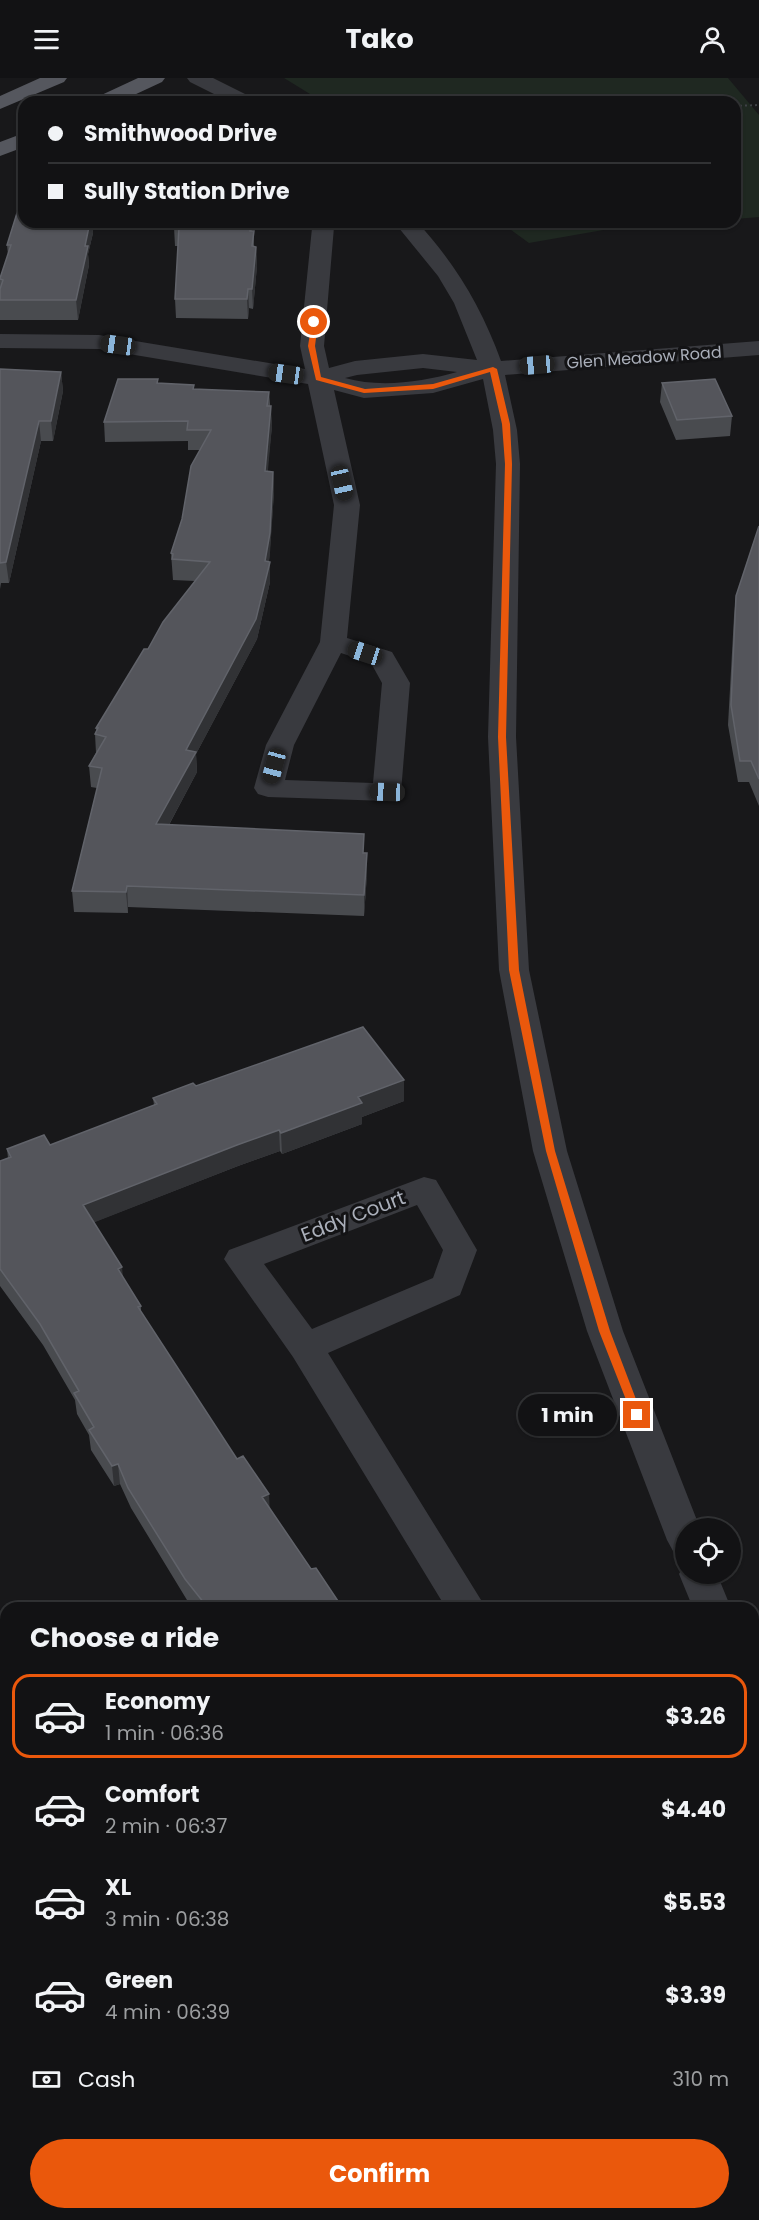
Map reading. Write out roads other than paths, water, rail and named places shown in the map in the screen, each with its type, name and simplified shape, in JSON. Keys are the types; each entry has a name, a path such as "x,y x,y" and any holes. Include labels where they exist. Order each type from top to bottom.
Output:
{"main road":[{"path":"0,103 57,78"},
{"path":"115,96 155,78"},
{"path":"0,150 18,142"}],"street":[{"path":"197,78 234,96"},
{"path":"323,228 312,346 347,505 333,642 280,745 268,788 387,792 396,683 382,658 333,642"},
{"path":"411,228 452,280 476,325 493,369 506,424 508,464 502,737 514,970 550,1151 604,1331 677,1518"},
{"name":"Glen Meadow Road","path":"0,341 99,342 318,378 364,391 433,386 493,369 759,348"},
{"name":"Eddy Court","path":"306,1347 448,1286 460,1250 424,1189 241,1259 306,1347 463,1602"},
{"path":"702,1584 710,1602"}]}
